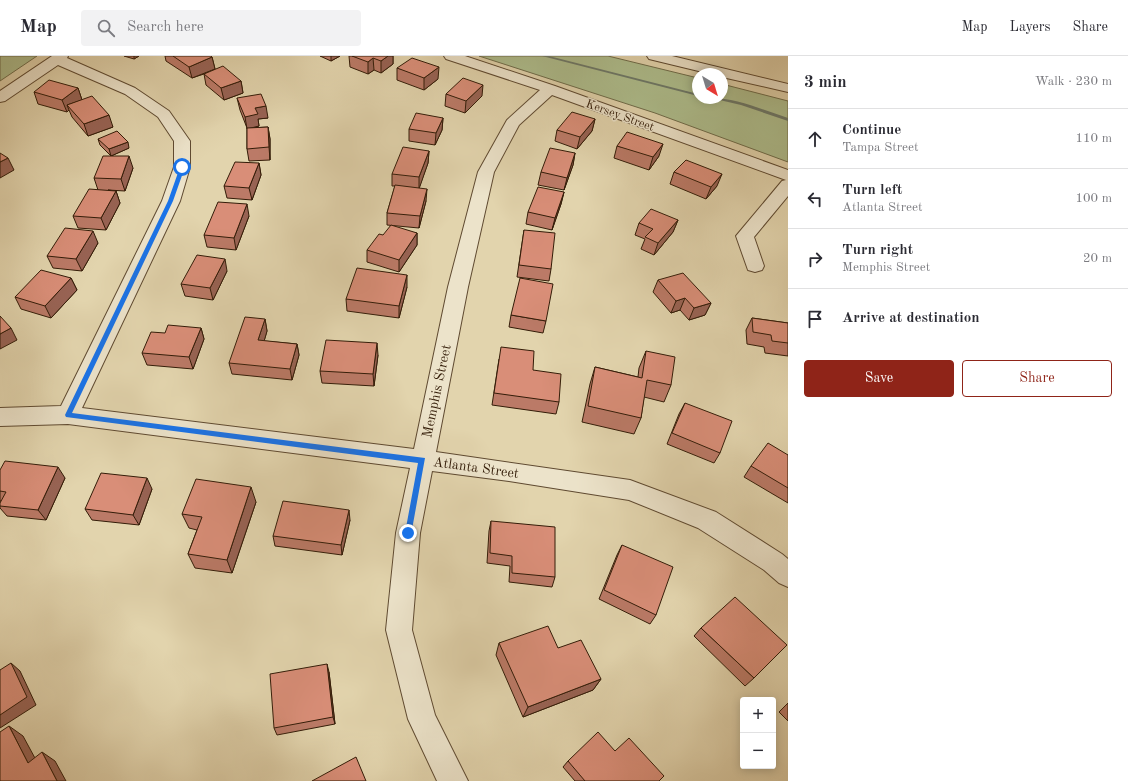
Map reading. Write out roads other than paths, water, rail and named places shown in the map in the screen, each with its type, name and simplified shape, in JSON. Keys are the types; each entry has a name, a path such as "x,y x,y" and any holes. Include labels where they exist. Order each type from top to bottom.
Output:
{"street":[{"name":"Kersey Street","path":"452,56 550,89 788,176"},
{"path":"654,56 788,88"},
{"path":"0,98 59,58 130,91 164,114 182,141 182,167 171,201 68,415"},
{"name":"Memphis Street","path":"453,781 422,718 399,630 408,533 458,287 486,172 512,123 550,89"},
{"path":"755,266 745,236 788,185"},
{"name":"Atlanta Street","path":"0,417 68,415 508,471 630,490 707,520 773,562 788,575"}],"waterway":[{"path":"544,56 692,93"},
{"path":"728,101 742,104 788,120"}]}
